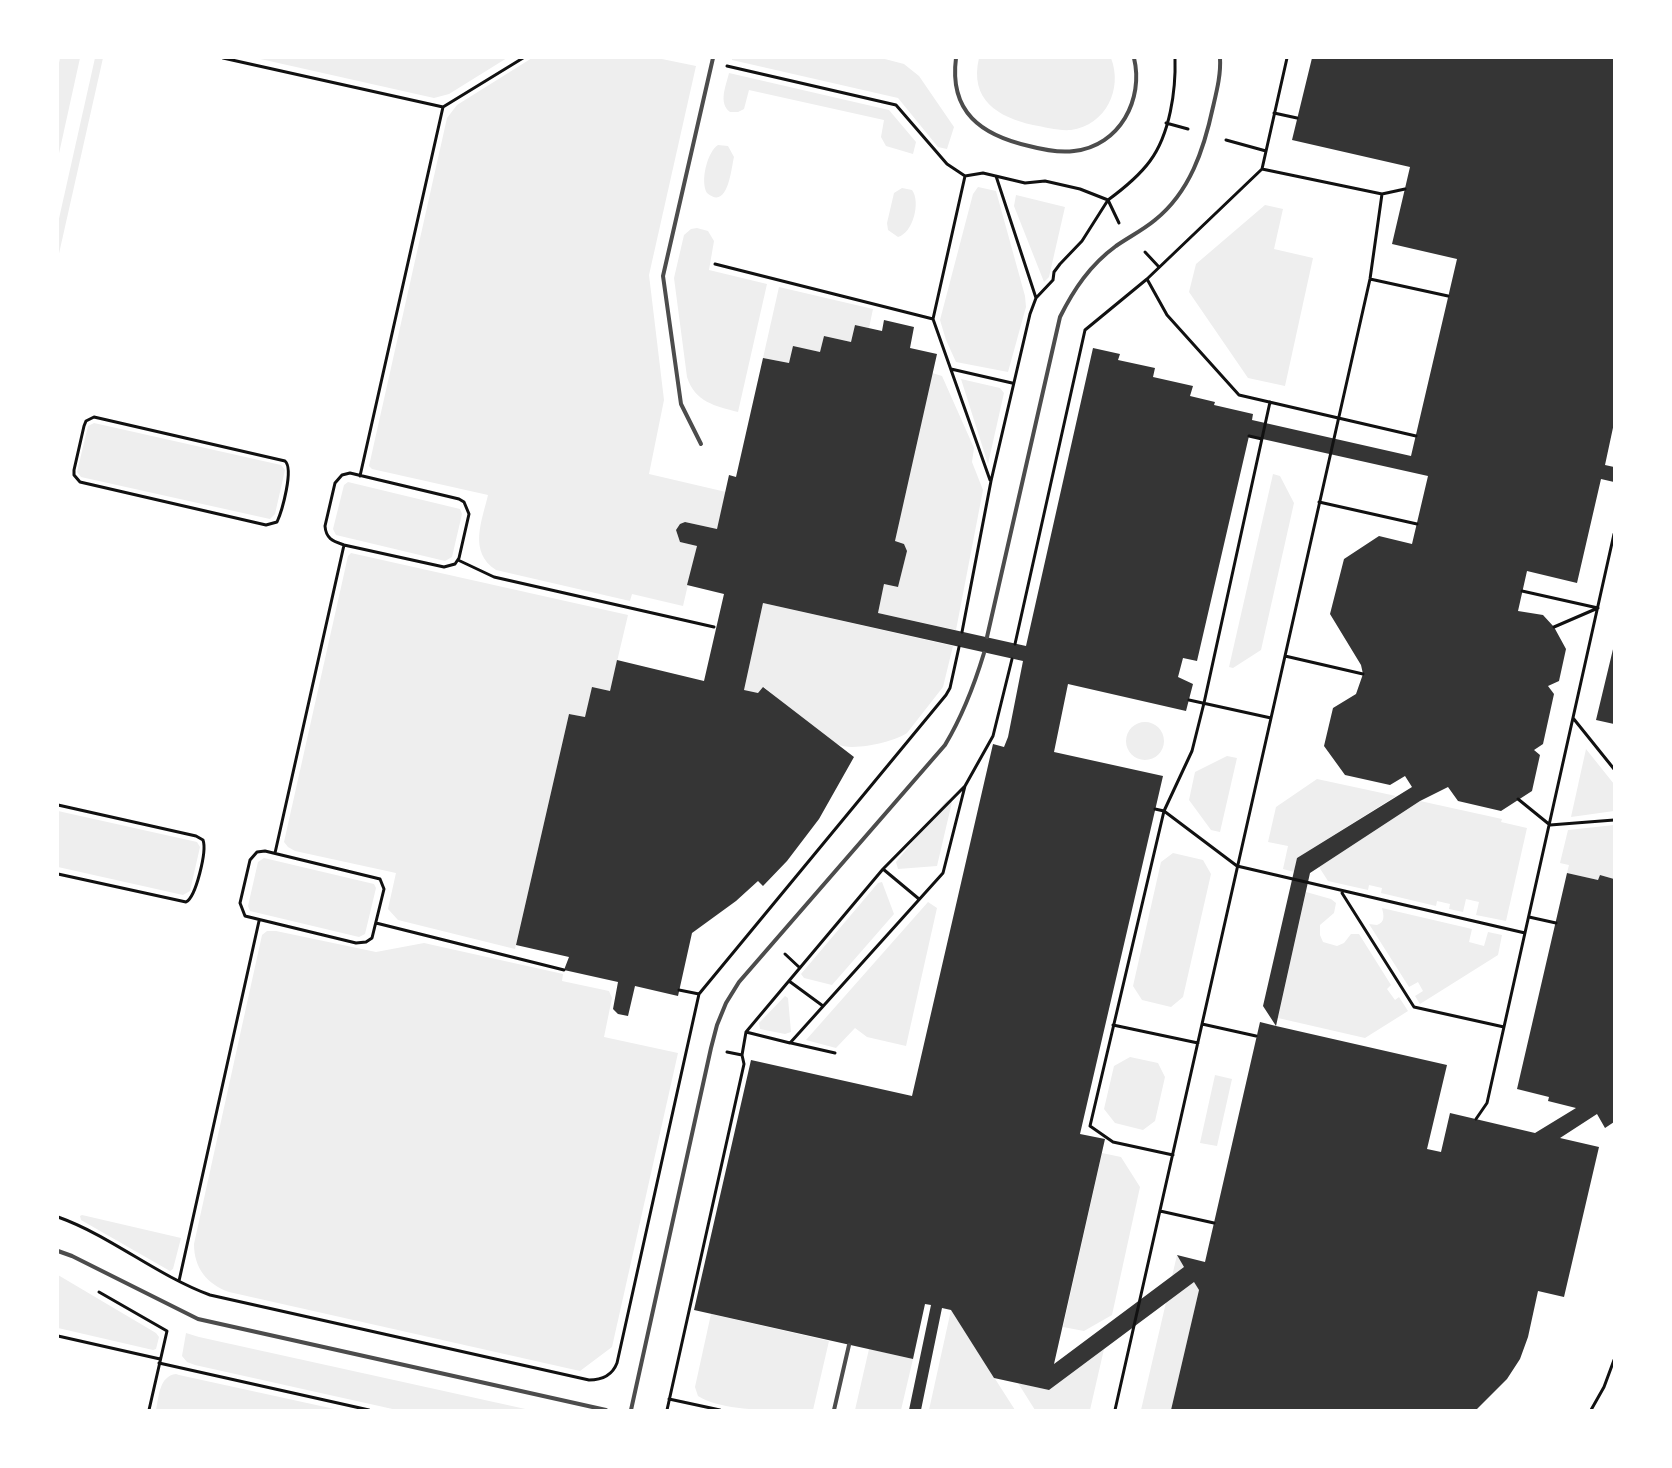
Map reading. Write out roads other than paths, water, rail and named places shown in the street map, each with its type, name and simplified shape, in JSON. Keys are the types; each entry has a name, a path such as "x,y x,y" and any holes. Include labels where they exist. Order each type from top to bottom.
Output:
{"lane":[{"path":"956,58 957,91 967,113 975,122 995,137 1006,141 1064,152 1077,151 1099,143 1110,136 1126,118 1133,102 1137,84 1134,58"},
{"path":"987,637 1060,317 1083,277 1099,260 1156,220 1186,186 1196,166 1207,134 1218,84 1220,58"},
{"path":"701,444 681,404 663,276 712,60"},
{"path":"632,1410 710,1048 716,1025 726,1002 739,982 945,745 961,720 970,699 984,653"},
{"path":"58,1251 72,1256 198,1319 606,1410"},
{"path":"834,1410 849,1345"}]}
